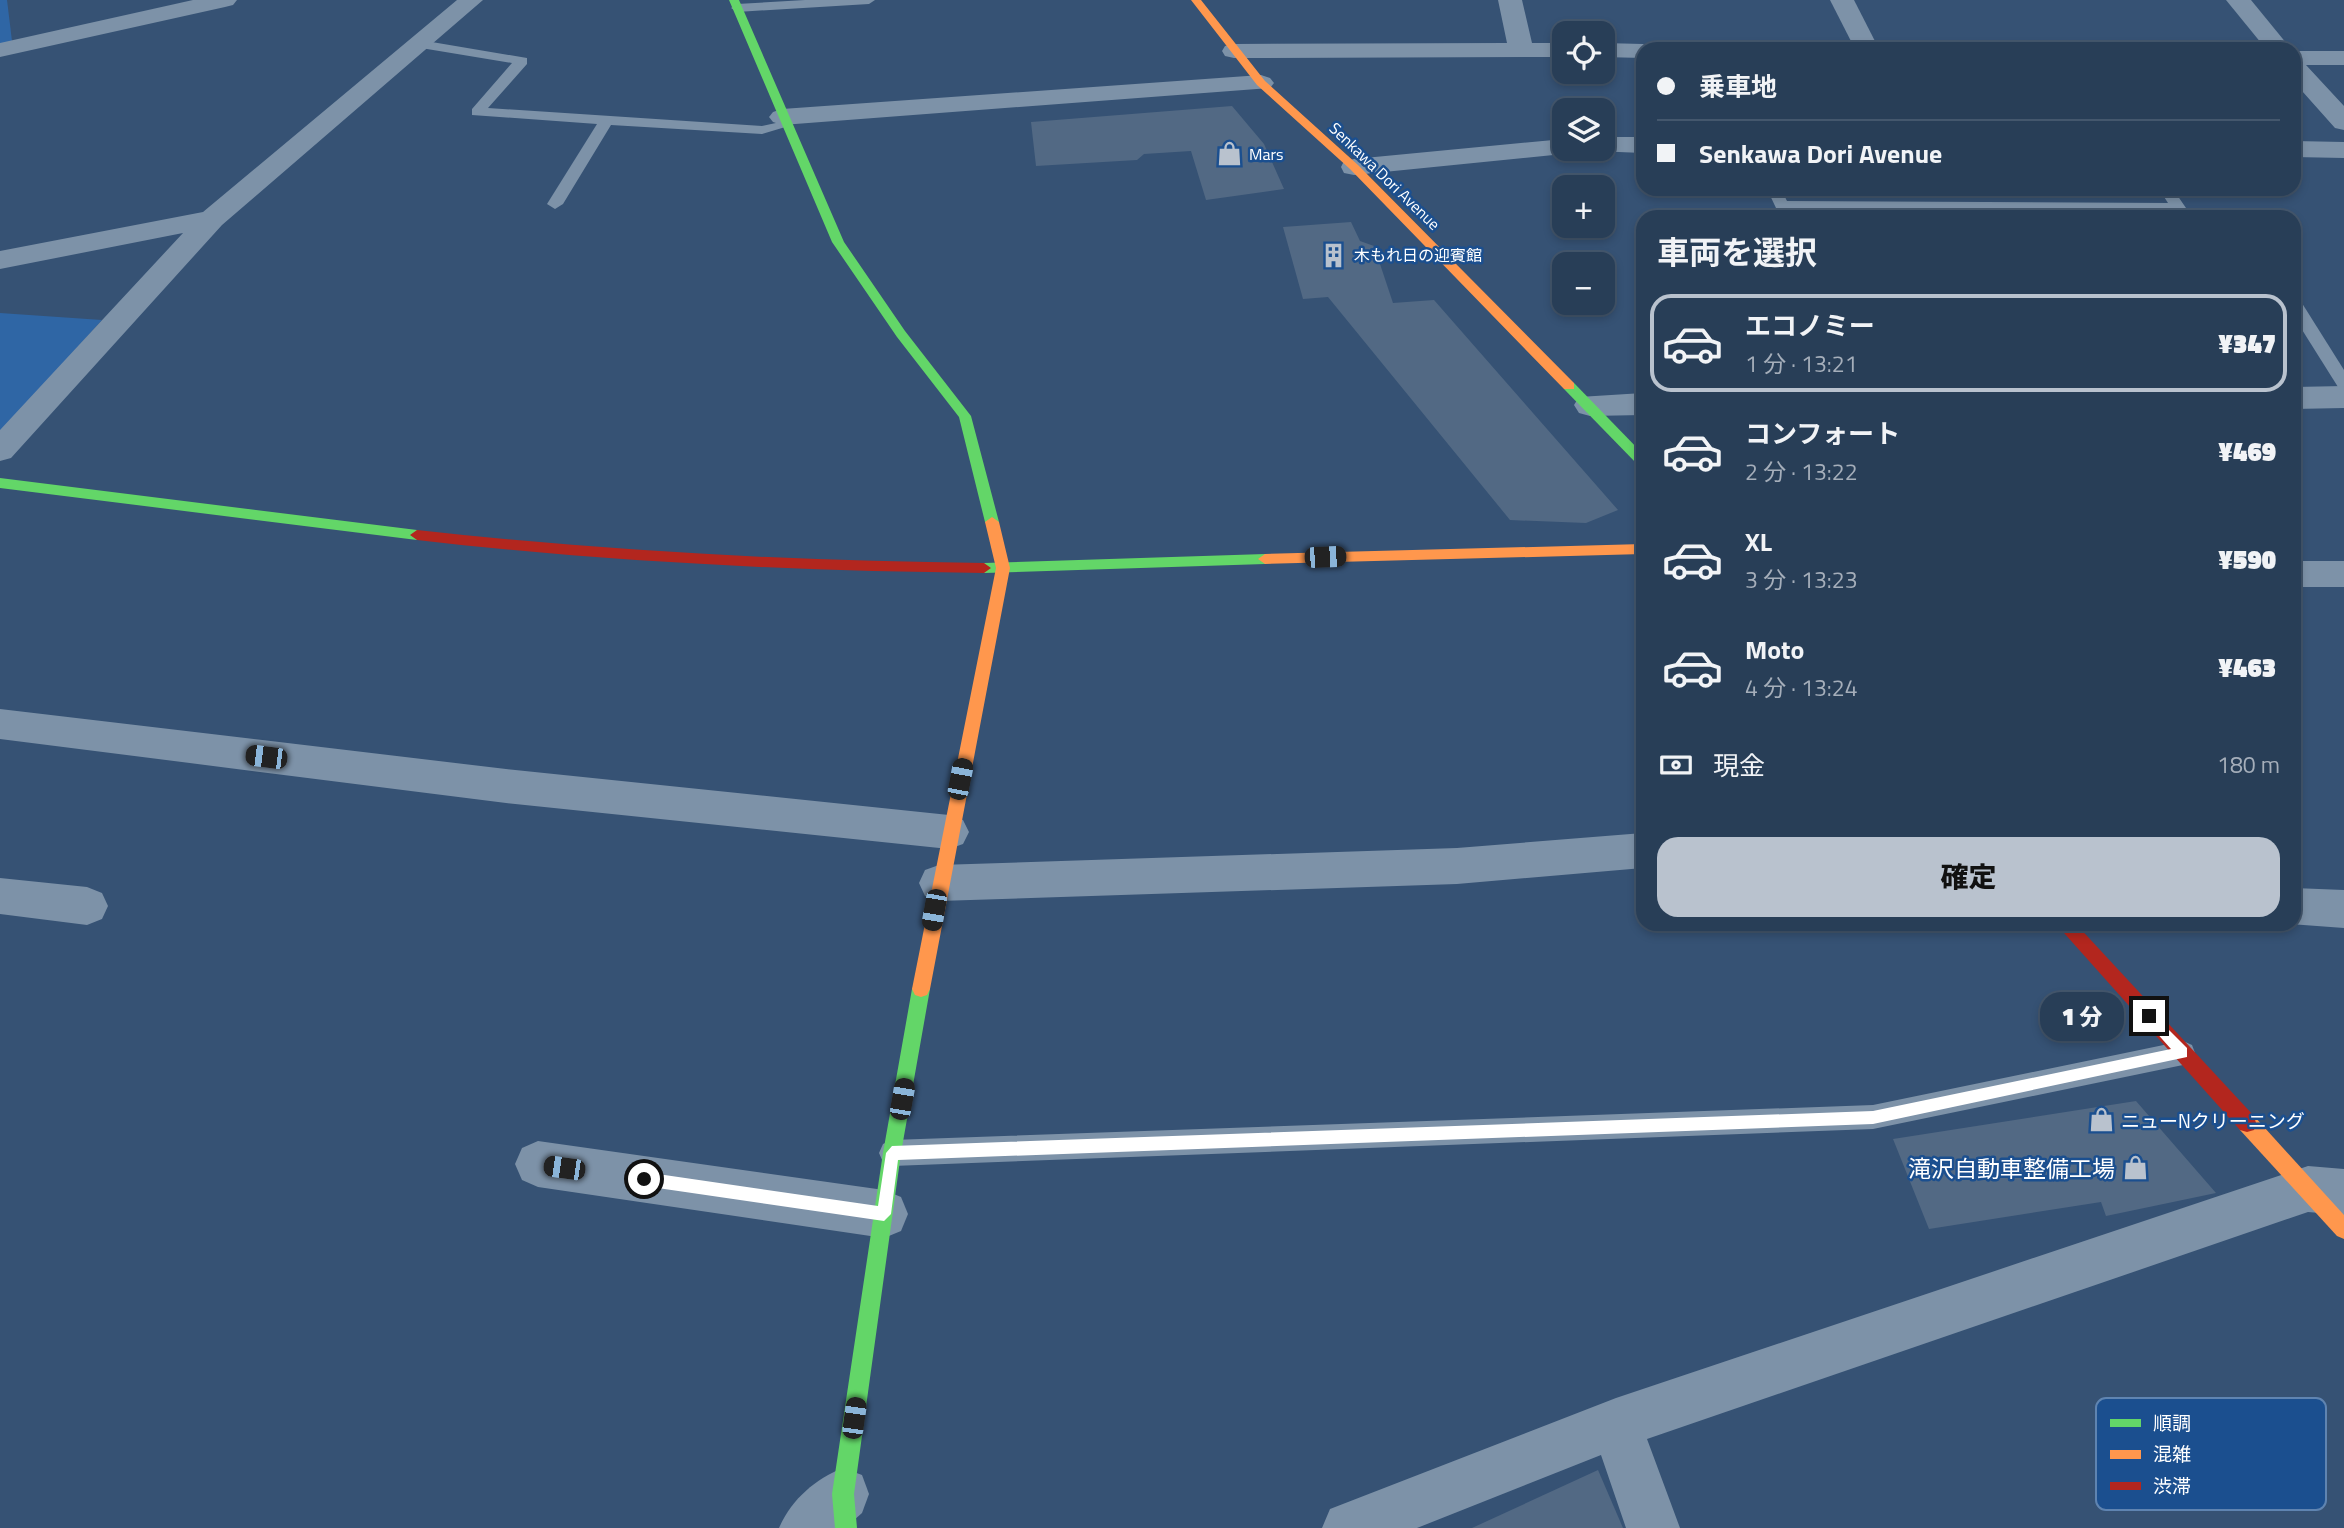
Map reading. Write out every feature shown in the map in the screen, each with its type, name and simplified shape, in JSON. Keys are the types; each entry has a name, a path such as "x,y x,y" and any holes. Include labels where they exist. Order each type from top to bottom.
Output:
{"street":[{"path":"0,50 167,7 225,0"},
{"path":"0,450 212,219 471,0"},
{"name":"Senkawa Dori Avenue","path":"1196,0 1261,83 1354,167 1636,454"},
{"path":"1510,0 1521,50"},
{"path":"1842,0 1863,42"},
{"path":"2238,0 2273,42"},
{"path":"736,4 783,121 838,242 901,334 965,416 1003,568 939,883 832,1517"},
{"path":"1234,51 1552,50"},
{"path":"1615,50 1636,51"},
{"path":"2301,58 2344,58"},
{"path":"2301,75 2344,122"},
{"path":"783,121 1261,83"},
{"path":"1615,145 1636,145"},
{"path":"1354,167 1552,148"},
{"path":"2301,149 2344,150"},
{"path":"0,260 212,219"},
{"path":"2301,398 2344,397"},
{"path":"1590,405 1636,404"},
{"path":"0,483 510,546 828,567 1003,568 1527,550 1636,549"},
{"path":"2301,574 2344,574"},
{"path":"0,724 506,786 949,832"},
{"path":"939,883 1457,866 1636,851"},
{"path":"0,896 87,906"},
{"path":"2301,907 2344,909"},
{"path":"2071,931 2183,1053 2326,1191 2344,1229"},
{"path":"538,1164 884,1214"},
{"path":"1349,1528 1616,1424 2326,1191"},
{"path":"1616,1424 1653,1528"}],"lane":[{"path":"736,4 869,0"},
{"path":"420,44 522,61 477,112 762,130 783,121"},
{"path":"555,204 606,121"},
{"path":"1777,196 1781,205 2178,208 2170,196"},
{"path":"2301,315 2344,383"},
{"path":"892,1153 1873,1117 2183,1053"}],"shaded area":[{"path":"0,0 7,0 12,41 0,44"},
{"path":"0,313 102,320 0,434"}],"building":[{"path":"1232,106 1264,144 1284,189 1206,200 1191,151 1144,154 1137,160 1036,166 1031,122"},
{"path":"1351,222 1360,241 1374,246 1393,303 1434,300 1618,510 1586,523 1510,520 1328,297 1303,299 1283,227"},
{"path":"2136,1101 2216,1193 2106,1216 2101,1202 1929,1229 1893,1139"},
{"path":"1598,1470 1623,1528 1472,1528"}],"traffic: fast":[{"path":"734,0 838,242 901,334 965,416 992,522"},
{"path":"1569,386 1636,455"},
{"path":"0,483 417,535"},
{"path":"984,568 1265,559"},
{"path":"846,1528 843,1494 892,1153 921,989"}],"traffic: slow":[{"path":"1196,0 1261,83 1354,167 1569,386"},
{"path":"921,989 1003,568 992,522"},
{"path":"1265,559 1636,549"},
{"path":"2247,1123 2344,1229"}],"traffic: jam":[{"path":"417,535 558,550 700,560 984,568"},
{"path":"2071,931 2247,1123"}],"place":[{"name":"Mars","path":"1229,154"},
{"name":"木もれ日の迎賓館","path":"1334,255"},
{"name":"ニューNクリーニング","path":"2101,1120"},
{"name":"滝沢自動車整備工場","path":"2135,1168"}],"route":[{"path":"644,1179 884,1214 892,1153 1873,1117 2183,1053 2149,1016"}]}
